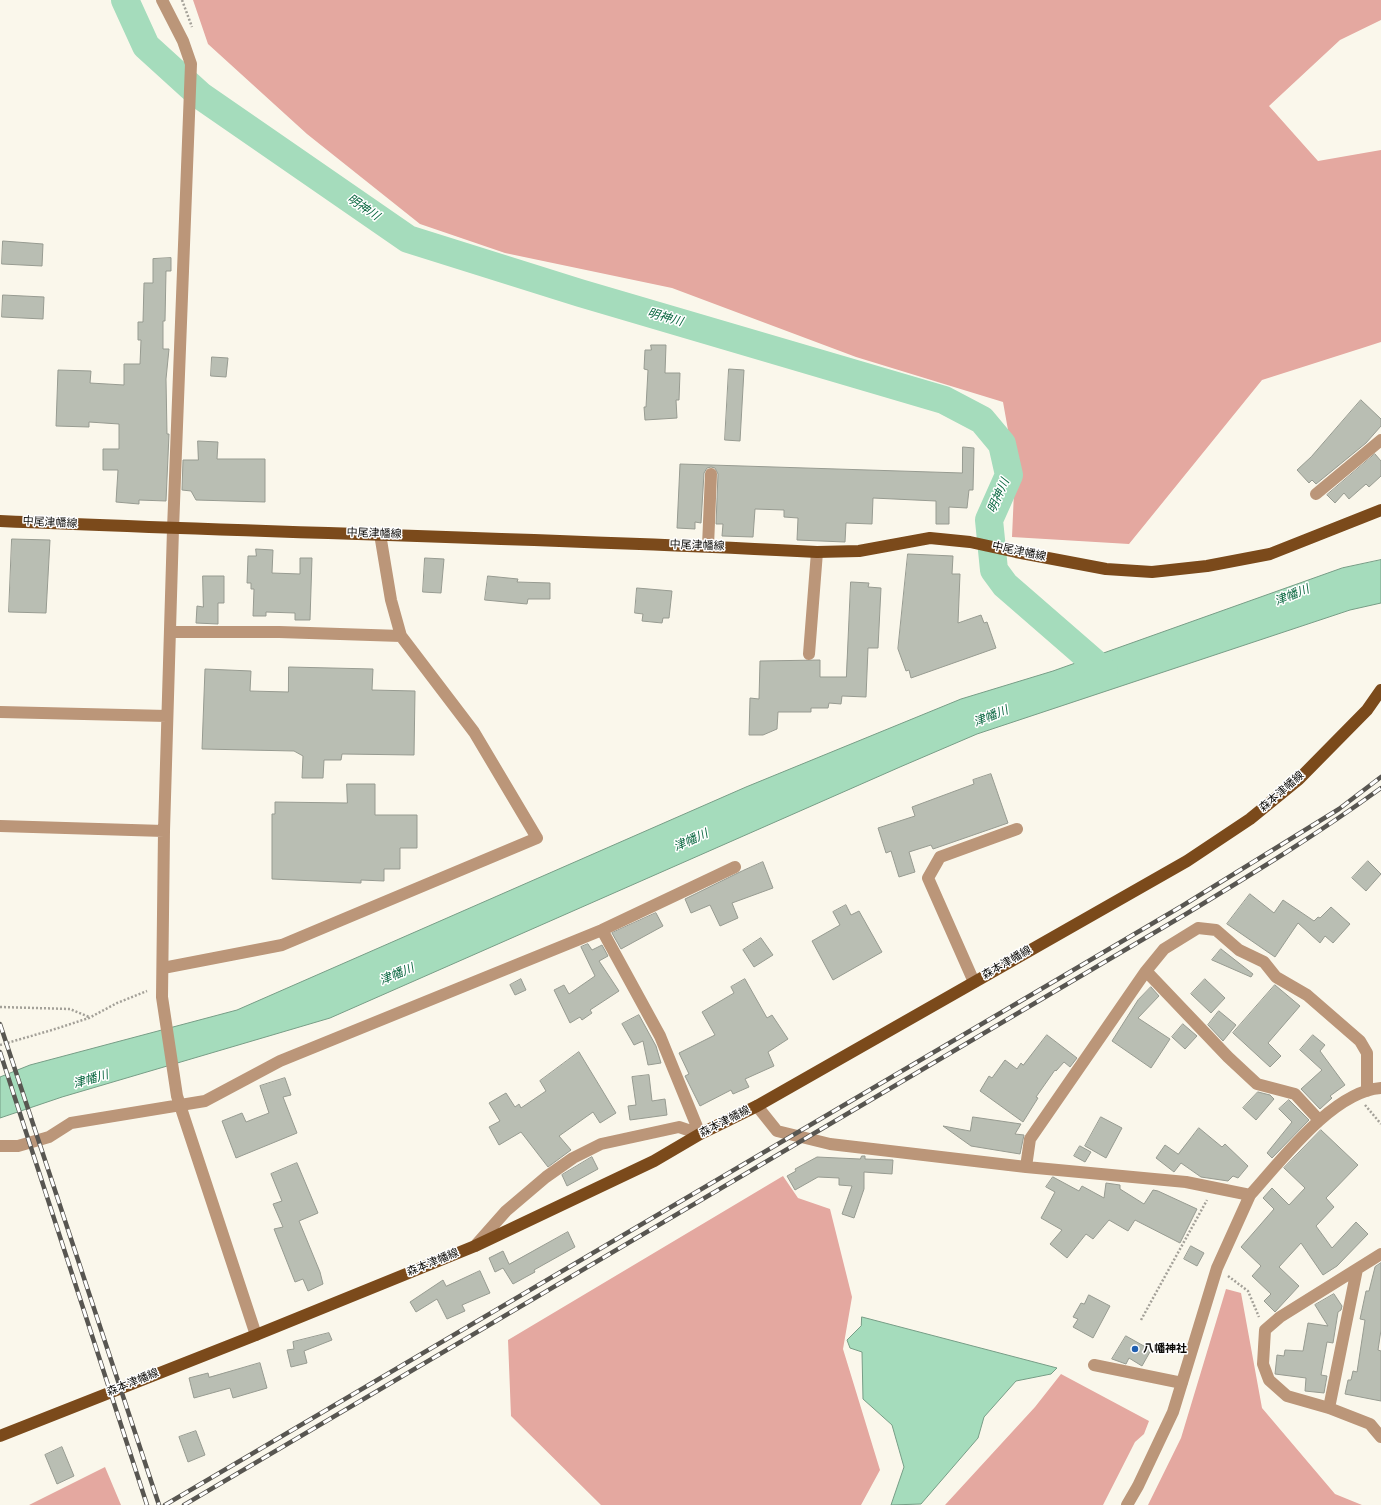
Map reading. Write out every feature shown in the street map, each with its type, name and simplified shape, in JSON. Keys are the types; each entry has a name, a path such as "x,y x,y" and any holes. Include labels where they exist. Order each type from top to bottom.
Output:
{"main road":[{"name":"中尾津幡線","path":"0,521 173,529 380,534 708,546 817,552 859,551 930,538 970,542 1106,569 1152,572 1207,566 1270,554 1381,510"},
{"name":"森本津幡線","path":"0,1436 256,1335 475,1246 654,1161 700,1134 758,1106 1187,861 1250,819 1299,779 1367,710 1381,690"}],"street":[{"path":"162,0 183,41 191,64 188,104 167,716 162,996 178,1101 256,1335"},
{"path":"1316,494 1381,440"},
{"path":"708,546 711,474"},
{"path":"163,968 282,945 537,838 474,732 401,636 391,600 380,534"},
{"path":"809,654 817,552"},
{"path":"170,632 279,632 401,636"},
{"path":"0,712 167,716"},
{"path":"0,826 164,831"},
{"path":"974,982 928,878 940,857 1017,829"},
{"path":"0,1146 18,1146 49,1137 71,1123 178,1101 205,1101 280,1061 602,930 735,867"},
{"path":"1026,1167 1030,1139 1146,971 1164,949 1198,928 1216,930 1239,950 1264,962 1276,977 1308,995 1360,1040 1367,1053 1362,1093"},
{"path":"602,930 660,1036 700,1134"},
{"path":"1146,971 1228,1057 1257,1084 1295,1094 1319,1120"},
{"path":"1127,1505 1173,1412 1217,1268 1250,1194 1319,1120 1362,1093 1381,1088"},
{"path":"758,1106 777,1131 830,1144 1026,1167 1186,1182 1250,1194"},
{"path":"475,1246 506,1211 529,1191 573,1158 601,1144 680,1127 700,1134"},
{"path":"1381,1254 1280,1317 1265,1330 1263,1364 1269,1380 1288,1396 1330,1408 1370,1424 1381,1436"},
{"path":"1330,1408 1357,1269"},
{"path":"1094,1365 1182,1383"}],"path":[{"path":"0,1045 89,1018 117,1003 148,991"},
{"path":"0,1007 70,1009 89,1018"},
{"path":"1362,1093 1381,1124"},
{"path":"1141,1320 1214,1188"},
{"path":"1217,1268 1248,1291 1265,1330"}],"shaded area":[{"path":"193,0 1381,0 1381,20 1340,40 1269,106 1318,161 1381,150 1381,342 1262,380 1129,544 1012,537 1015,469 1003,402 856,357 672,288 505,253 420,224 307,134 208,44"},
{"path":"783,1176 798,1198 830,1209 852,1297 843,1349 880,1470 861,1505 601,1505 511,1416 508,1340"},
{"path":"1226,1289 1241,1293 1262,1408 1335,1494 1362,1505 1148,1505 1181,1438"},
{"path":"1061,1374 1149,1421 1144,1434 1135,1442 1103,1505 945,1505 1035,1407"},
{"path":"105,1467 121,1505 29,1505"}],"water":[{"name":"津幡川","path":"1381,560 1381,603 1350,610 977,734 330,1018 62,1097 0,1118 0,1077 30,1065 237,1010 746,787 961,699 1053,671 1342,568"},
{"path":"862,1317 1057,1368 1051,1374 1016,1381 984,1417 978,1438 921,1504 891,1505 904,1467 892,1425 863,1399 862,1352 850,1348 847,1340 861,1326"}],"building":[{"path":"3,241 43,244 42,266 2,264"},
{"path":"171,258 171,271 166,271 165,321 163,321 163,349 169,349 166,379 167,434 169,434 166,501 139,500 139,504 116,502 118,470 103,470 103,449 119,449 119,424 89,422 89,427 56,426 58,370 91,371 90,383 124,385 124,364 140,364 141,340 138,340 138,322 143,322 144,283 153,283 153,259"},
{"path":"3,295 44,297 43,319 2,317"},
{"path":"651,345 666,345 665,373 680,373 679,400 676,400 677,418 645,420 644,407 646,407 648,370 644,369 645,350 651,350"},
{"path":"212,357 228,358 226,377 211,376"},
{"path":"729,369 744,370 740,441 725,440"},
{"path":"1361,400 1381,419 1381,426 1366,443 1316,484 1312,480 1309,483 1297,470 1311,457"},
{"path":"198,441 218,442 217,459 265,459 265,502 196,500 191,491 182,490 183,460 198,460"},
{"path":"963,447 974,448 973,490 969,490 967,508 949,507 949,524 936,524 936,501 873,498 872,524 846,523 845,542 797,540 798,518 784,517 784,510 755,509 753,537 722,536 723,524 716,524 718,474 715,468 711,467 707,468 704,473 701,523 695,522 695,529 677,528 680,464 962,473"},
{"path":"1375,454 1381,461 1381,476 1369,487 1366,484 1349,499 1344,493 1335,503 1327,495"},
{"path":"12,539 50,540 46,613 9,612"},
{"path":"256,549 273,550 272,573 300,574 300,558 312,558 310,620 295,620 295,613 266,612 266,616 253,616 254,589 251,589 251,583 247,583 248,556 256,556"},
{"path":"908,554 953,556 952,574 960,574 958,623 981,615 984,623 987,622 996,648 911,678 909,670 906,671 898,649"},
{"path":"425,558 444,559 441,593 423,592"},
{"path":"203,576 224,576 224,603 218,603 218,624 196,623 197,606 203,607"},
{"path":"488,576 518,579 517,582 550,583 550,599 528,599 527,604 485,600"},
{"path":"851,582 869,583 868,587 881,588 878,648 868,648 866,697 842,696 841,704 829,703 828,708 811,708 811,712 778,712 777,729 763,735 749,735 750,698 759,699 760,661 820,660 820,677 846,677"},
{"path":"637,588 672,591 669,618 663,618 662,623 642,621 643,614 635,613"},
{"path":"289,667 373,669 372,690 415,691 414,755 342,754 341,760 324,760 323,778 302,778 303,756 294,751 202,749 205,669 251,671 250,691 288,692"},
{"path":"991,774 1008,823 933,849 931,845 909,852 915,872 899,877 891,851 886,853 878,828 915,816 912,807 974,784 973,780"},
{"path":"347,784 375,784 375,815 417,815 417,848 400,848 400,869 384,869 384,881 361,880 361,883 272,879 272,814 275,814 275,802 347,803"},
{"path":"1368,861 1381,874 1366,891 1352,878"},
{"path":"763,862 773,888 732,903 738,918 720,926 710,905 691,913 685,899"},
{"path":"1250,894 1274,913 1283,900 1314,921 1318,917 1320,918 1331,907 1350,924 1333,943 1325,936 1320,943 1298,923 1275,957 1227,924"},
{"path":"846,905 851,915 859,911 882,952 833,980 812,941 840,925 833,912"},
{"path":"656,913 663,926 621,949 612,933"},
{"path":"761,938 773,955 754,967 743,950"},
{"path":"588,944 592,950 602,945 608,956 599,961 619,991 590,1010 592,1013 582,1020 580,1017 570,1023 554,990 564,985 569,994 595,976 581,947"},
{"path":"1221,949 1253,974 1251,977 1212,960"},
{"path":"521,979 526,990 515,995 510,985"},
{"path":"745,979 767,1018 772,1015 788,1039 768,1052 774,1066 745,1079 749,1087 733,1094 731,1090 700,1106 685,1076 689,1074 679,1053 715,1035 702,1012 734,993 731,987"},
{"path":"1205,979 1225,998 1211,1013 1191,994"},
{"path":"1275,985 1300,1006 1268,1043 1281,1056 1270,1067 1233,1033"},
{"path":"1151,987 1159,996 1138,1018 1170,1039 1151,1068 1112,1041 1138,1000"},
{"path":"1219,1011 1236,1025 1223,1041 1208,1025"},
{"path":"639,1015 656,1046 661,1063 648,1065 643,1041 634,1045 622,1024"},
{"path":"1183,1024 1197,1036 1185,1049 1172,1037"},
{"path":"1047,1035 1077,1058 1070,1067 1064,1062 1056,1071 1055,1070 1036,1097 1038,1098 1023,1122 980,1091 989,1076 992,1078 1005,1060 1017,1069 1021,1063 1023,1065"},
{"path":"1313,1035 1325,1045 1320,1051 1345,1085 1330,1096 1332,1098 1320,1109 1301,1089 1322,1070 1300,1050"},
{"path":"579,1052 616,1113 600,1123 593,1112 559,1136 571,1150 548,1167 521,1132 499,1145 489,1127 500,1121 489,1103 506,1093 515,1107 519,1104 521,1108 546,1091 540,1081"},
{"path":"649,1075 652,1101 665,1099 667,1115 630,1120 628,1106 636,1105 632,1077"},
{"path":"285,1078 291,1095 283,1097 297,1133 236,1158 222,1121 242,1113 246,1122 269,1113 260,1086"},
{"path":"1258,1092 1270,1095 1274,1099 1256,1120 1243,1108"},
{"path":"1289,1100 1309,1120 1272,1158 1267,1153 1292,1122 1279,1109"},
{"path":"973,1117 1021,1124 1015,1134 1024,1135 1020,1154 971,1146 943,1126 970,1131"},
{"path":"1101,1117 1122,1128 1106,1158 1085,1146"},
{"path":"1199,1128 1222,1147 1225,1144 1248,1166 1238,1178 1233,1176 1228,1181 1201,1177 1181,1163 1174,1172 1156,1158 1165,1145 1178,1154"},
{"path":"1321,1130 1358,1165 1326,1198 1334,1207 1316,1226 1332,1248 1356,1222 1368,1234 1337,1266 1323,1275 1301,1243 1279,1267 1299,1286 1275,1312 1264,1301 1271,1294 1252,1276 1261,1266 1241,1247 1274,1209 1263,1198 1272,1188 1289,1205 1305,1188 1284,1168"},
{"path":"1080,1146 1091,1152 1085,1162 1074,1156"},
{"path":"862,1156 865,1156 865,1159 893,1160 892,1174 864,1172 864,1189 854,1218 842,1214 852,1186 839,1185 839,1178 818,1177 795,1190 787,1176 796,1171 795,1169 817,1157 860,1159"},
{"path":"592,1157 598,1169 567,1186 562,1175"},
{"path":"297,1163 318,1213 299,1221 320,1272 323,1284 308,1291 303,1279 295,1282 274,1229 283,1227 273,1204 282,1201 271,1174"},
{"path":"1053,1177 1079,1191 1082,1186 1104,1198 1106,1183 1120,1185 1120,1189 1144,1204 1153,1190 1197,1209 1180,1243 1135,1220 1128,1231 1109,1220 1093,1239 1086,1234 1067,1258 1050,1244 1062,1230 1041,1218 1055,1192 1046,1187"},
{"path":"568,1232 575,1247 534,1270 535,1272 513,1284 503,1268 495,1272 489,1258 503,1251 509,1264"},
{"path":"1191,1246 1204,1253 1197,1266 1184,1259"},
{"path":"1381,1263 1381,1330 1378,1350 1381,1351 1381,1401 1345,1394 1348,1380 1351,1380 1353,1371 1357,1372 1365,1320 1360,1319 1366,1291 1369,1291 1375,1267"},
{"path":"480,1271 490,1293 462,1305 465,1311 447,1319 437,1299 416,1312 410,1302 443,1280 446,1286"},
{"path":"1334,1294 1342,1306 1341,1310 1338,1312 1333,1343 1327,1342 1321,1375 1327,1376 1324,1393 1305,1391 1306,1378 1275,1374 1277,1355 1284,1356 1285,1350 1303,1351 1308,1323 1328,1326 1315,1305"},
{"path":"1089,1295 1110,1306 1093,1338 1073,1327 1078,1319 1073,1317 1081,1303 1084,1304"},
{"path":"329,1333 332,1340 304,1351 307,1363 291,1367 287,1350 294,1349 293,1342"},
{"path":"1126,1336 1151,1350 1142,1366 1129,1358 1126,1364 1112,1359"},
{"path":"260,1363 267,1388 233,1398 230,1388 194,1398 189,1378 208,1373 209,1377"},
{"path":"196,1431 205,1455 188,1462 179,1437"},
{"path":"62,1447 74,1476 57,1484 45,1455"}],"waterway":[{"name":"明神川","path":"125,0 146,46 201,96 408,239 580,293 944,400 982,420 1002,444 1009,475 989,520 994,570 1005,585 1104,671"}],"railway":[{"path":"165,1505 1182,906 1339,809 1381,777"},
{"path":"184,1505 1186,914 1309,838 1381,788"},
{"path":"0,1024 159,1505"},
{"path":"0,1052 147,1505"}],"place":[{"name":"八幡神社","path":"1135,1349"}]}
